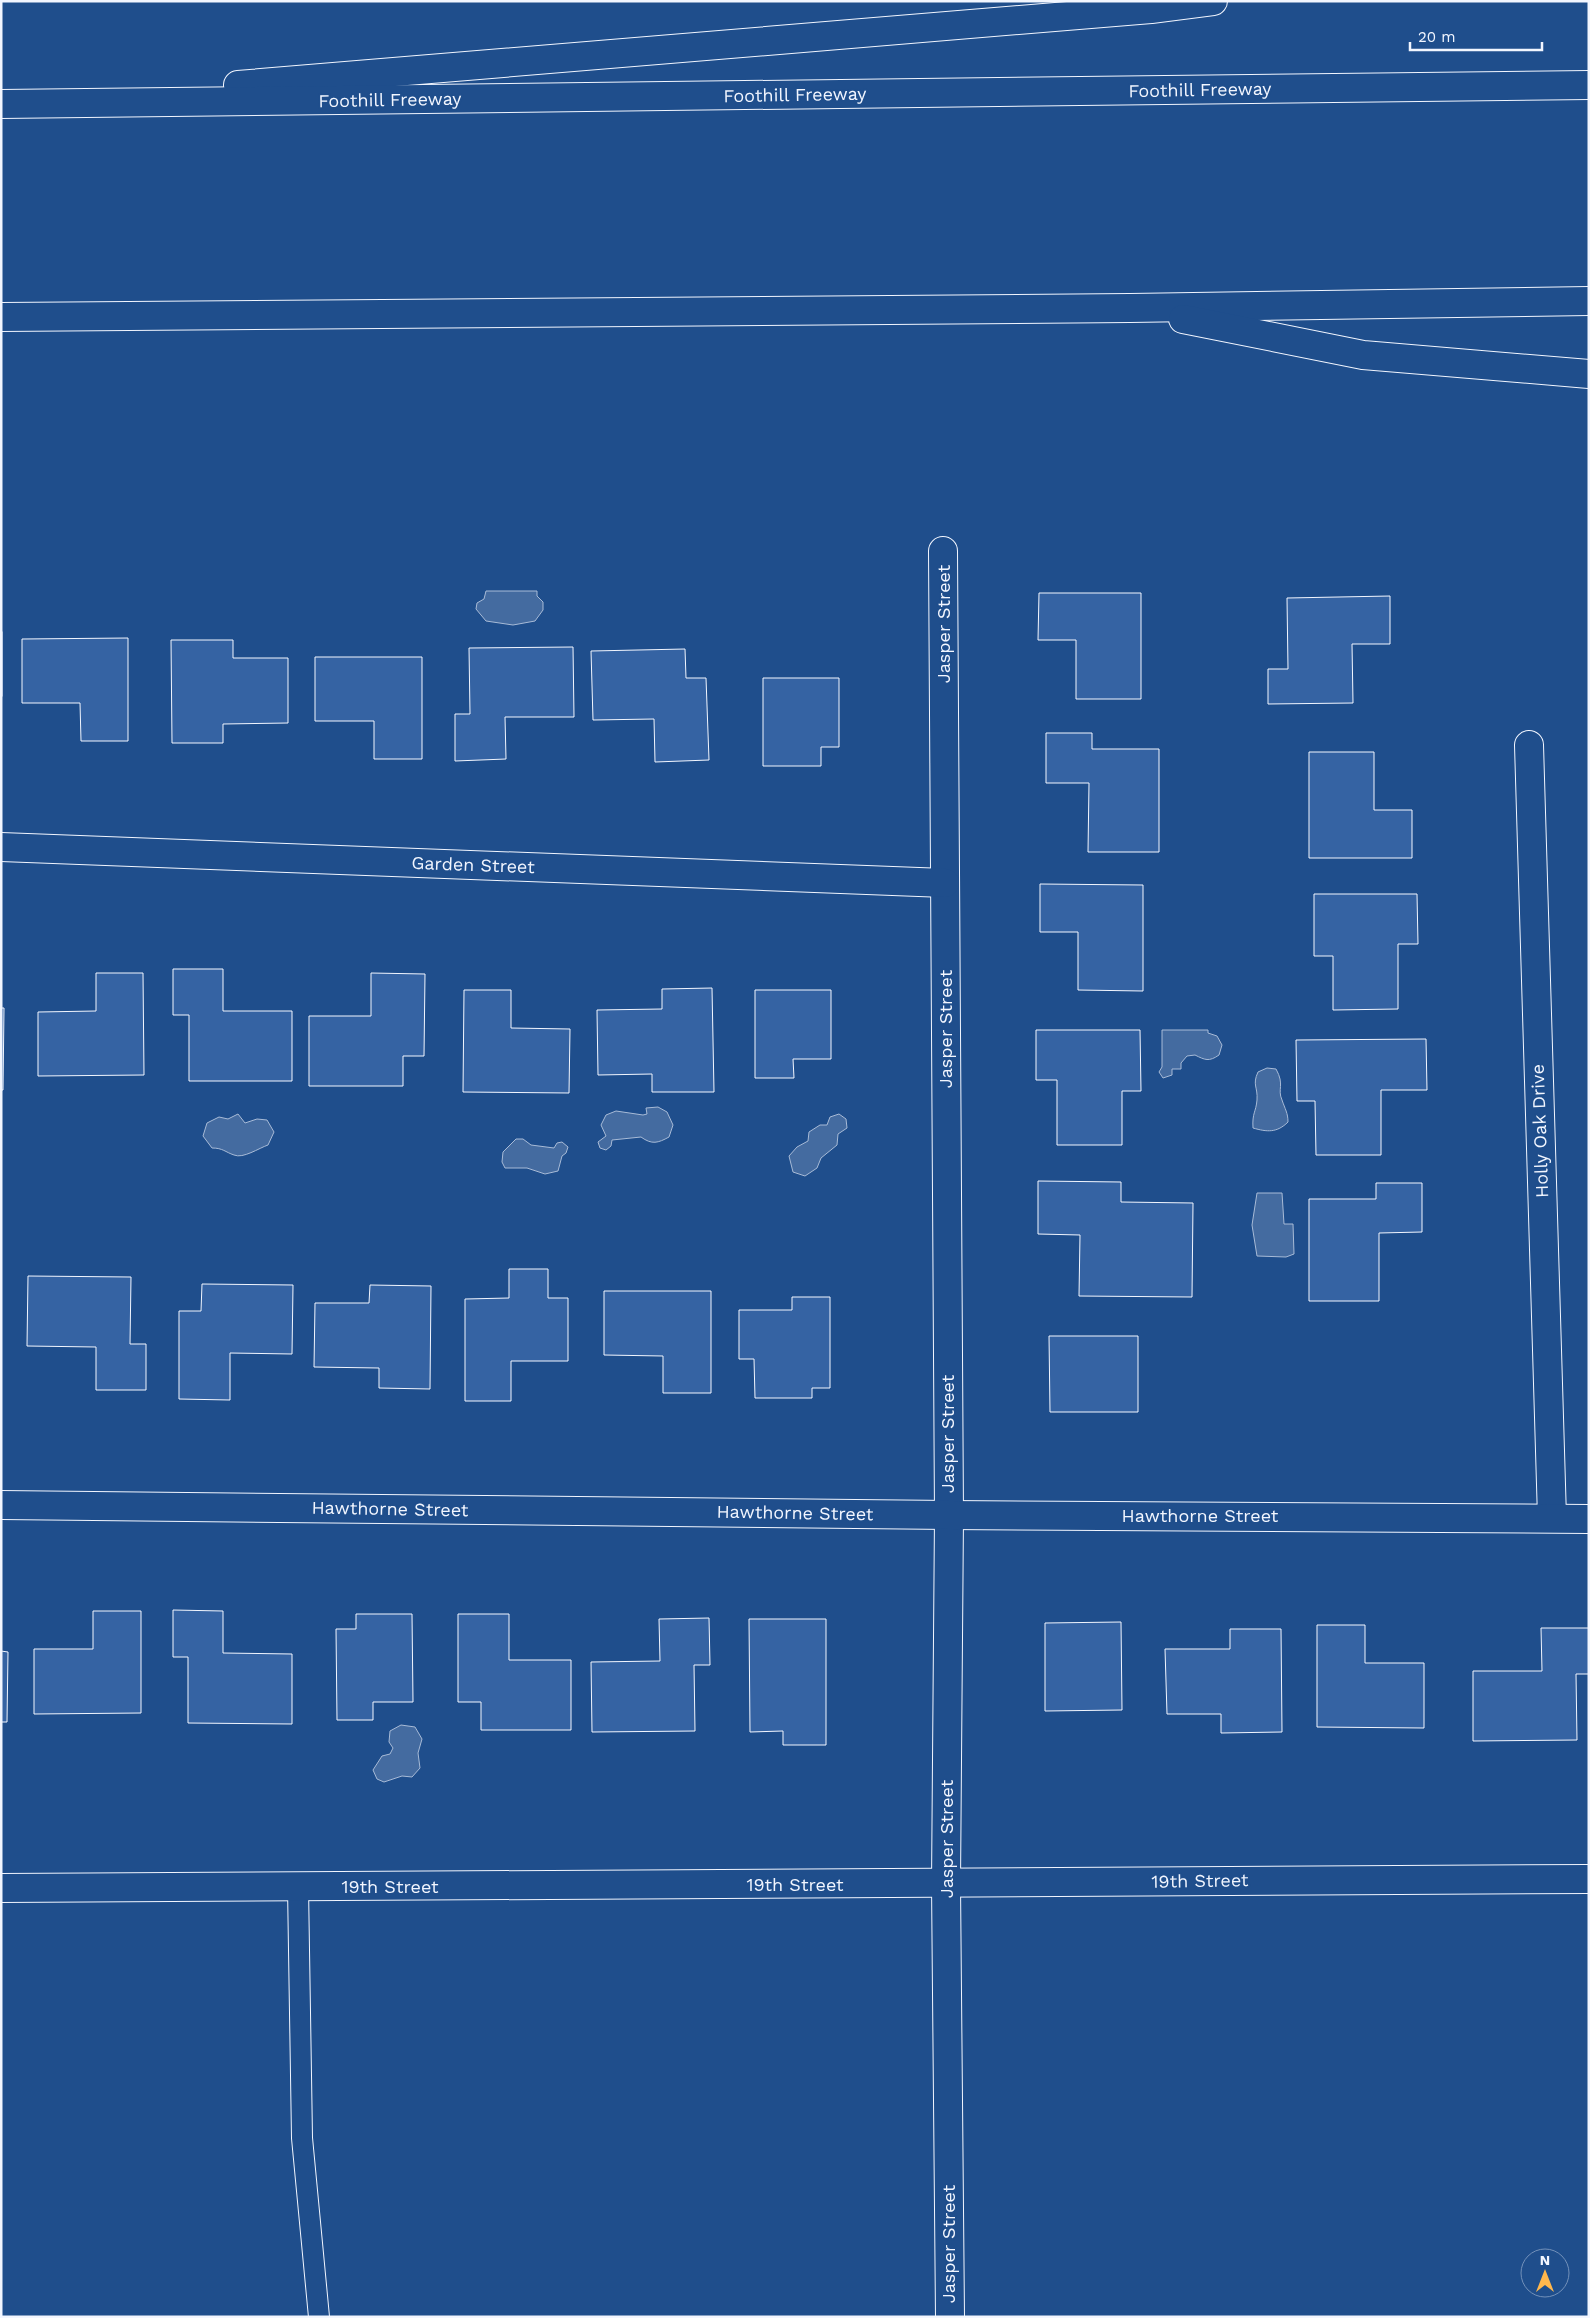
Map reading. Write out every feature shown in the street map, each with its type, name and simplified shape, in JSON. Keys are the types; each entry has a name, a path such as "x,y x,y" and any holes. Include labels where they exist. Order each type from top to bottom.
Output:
{"main road":[{"path":"4,104 1131,11 1213,1"},
{"name":"Foothill Freeway","path":"4,104 1589,86"},
{"path":"1,317 1130,308 1589,301"},
{"path":"1130,308 1363,355 1589,374"},
{"name":"Jasper Street","path":"943,551 949,1515 946,1884 950,2317"},
{"name":"Holly Oak Drive","path":"1528,745 1552,1518"},
{"name":"Garden Street","path":"1,847 945,883"},
{"name":"Hawthorne Street","path":"1,1505 949,1515 1589,1518"},
{"name":"19th Street","path":"1,1888 1589,1879"}],"lane":[{"path":"298,1887 302,2138 319,2317"}],"water":[{"path":"486,591 537,591 537,596 543,602 543,610 535,621 513,625 486,621 476,609 477,603 484,599"},
{"path":"1162,1030 1208,1030 1208,1033 1217,1036 1222,1045 1219,1055 1207,1060 1195,1055 1187,1056 1181,1063 1181,1069 1172,1069 1172,1075 1163,1078 1159,1072 1162,1067"},
{"path":"1267,1068 1276,1069 1279,1074 1281,1083 1280,1093 1288,1119 1284,1126 1272,1131 1253,1128 1257,1100 1256,1076 1258,1072"},
{"path":"658,1107 667,1112 673,1125 669,1137 655,1142 641,1137 612,1140 611,1146 606,1150 600,1148 598,1142 606,1136 601,1125 606,1115 616,1111 643,1115 647,1114 646,1108"},
{"path":"238,1114 245,1123 257,1119 267,1120 274,1132 268,1145 242,1156 212,1148 203,1136 207,1123 219,1117 228,1119"},
{"path":"839,1114 846,1119 847,1128 838,1134 837,1145 821,1158 817,1168 805,1176 793,1172 789,1156 797,1147 808,1141 809,1132 820,1125 827,1125 830,1117"},
{"path":"516,1139 523,1139 531,1145 554,1148 557,1143 562,1142 568,1147 566,1153 562,1156 558,1171 545,1174 527,1168 505,1168 502,1162 503,1152"},
{"path":"1257,1193 1282,1193 1284,1224 1293,1224 1294,1254 1286,1257 1257,1256 1252,1225"},
{"path":"401,1725 415,1727 422,1739 418,1753 420,1768 412,1777 402,1776 384,1782 377,1779 373,1770 382,1756 390,1754 393,1748 389,1742 390,1731"}],"building":[{"path":"1039,593 1141,593 1141,699 1076,699 1076,640 1038,640"},
{"path":"1390,596 1390,644 1352,644 1353,703 1268,704 1268,669 1288,669 1287,598"},
{"path":"2,632 2,696 1,696"},
{"path":"128,638 128,741 81,741 80,703 22,703 22,639"},
{"path":"171,640 233,640 233,658 288,658 288,723 223,724 223,743 172,743"},
{"path":"573,647 574,717 505,717 506,759 455,761 455,714 470,714 469,648"},
{"path":"685,649 686,678 706,678 709,760 655,762 654,719 593,720 591,651"},
{"path":"315,657 422,657 422,759 374,759 374,721 315,721"},
{"path":"763,678 839,678 839,747 821,747 821,766 763,766"},
{"path":"1046,733 1092,733 1092,749 1159,749 1159,852 1088,852 1089,783 1046,783"},
{"path":"1309,752 1374,752 1374,810 1412,810 1412,858 1309,858"},
{"path":"1040,884 1143,885 1143,991 1078,990 1078,932 1040,932"},
{"path":"1314,894 1417,894 1418,944 1398,944 1398,1009 1333,1010 1333,956 1314,956"},
{"path":"173,969 223,969 223,1011 292,1011 292,1081 189,1081 189,1015 173,1015"},
{"path":"96,973 143,973 144,1075 38,1076 38,1012 96,1011"},
{"path":"371,973 425,974 424,1056 403,1056 403,1086 309,1086 309,1016 371,1016"},
{"path":"712,988 714,1092 652,1092 652,1074 598,1075 597,1010 662,1009 662,989"},
{"path":"464,990 511,990 511,1028 570,1029 569,1093 463,1092"},
{"path":"755,990 831,990 831,1059 793,1059 794,1078 755,1078"},
{"path":"1,1008 4,1008 3,1090 1,1090"},
{"path":"1036,1030 1140,1030 1141,1091 1122,1091 1122,1145 1057,1145 1057,1080 1036,1080"},
{"path":"1426,1039 1427,1090 1381,1090 1381,1155 1316,1155 1315,1101 1297,1101 1296,1040"},
{"path":"1038,1181 1121,1182 1121,1202 1193,1203 1192,1297 1079,1296 1080,1235 1038,1234"},
{"path":"1376,1183 1422,1183 1422,1232 1379,1233 1379,1301 1309,1301 1309,1199 1376,1199"},
{"path":"509,1269 548,1269 548,1298 568,1298 568,1361 511,1361 511,1401 465,1401 465,1299 509,1298"},
{"path":"28,1276 131,1277 130,1344 146,1344 146,1390 96,1390 96,1347 27,1346"},
{"path":"202,1284 293,1285 292,1354 230,1353 230,1400 179,1399 179,1311 201,1311"},
{"path":"370,1285 431,1286 430,1389 379,1388 379,1368 314,1367 315,1303 369,1303"},
{"path":"604,1291 711,1291 711,1393 663,1393 663,1356 604,1355"},
{"path":"792,1297 830,1297 830,1388 812,1388 812,1398 755,1398 754,1359 739,1359 739,1310 792,1310"},
{"path":"1049,1336 1138,1336 1138,1412 1050,1412"},
{"path":"173,1610 223,1611 223,1653 292,1654 292,1724 188,1723 188,1657 173,1657"},
{"path":"93,1611 141,1611 141,1713 34,1714 34,1649 93,1649"},
{"path":"356,1614 412,1614 413,1702 373,1702 373,1720 337,1720 336,1629 356,1629"},
{"path":"458,1614 509,1614 509,1660 571,1660 571,1730 481,1730 481,1702 458,1702"},
{"path":"709,1618 710,1665 694,1665 695,1731 592,1732 591,1662 660,1661 659,1619"},
{"path":"749,1619 826,1619 826,1745 783,1745 783,1731 750,1732"},
{"path":"1121,1622 1122,1710 1045,1711 1045,1623"},
{"path":"1317,1625 1365,1625 1365,1663 1424,1663 1424,1728 1317,1727"},
{"path":"1541,1628 1589,1628 1589,1674 1576,1674 1577,1740 1473,1741 1473,1671 1542,1671"},
{"path":"1230,1629 1281,1629 1282,1732 1221,1733 1221,1714 1167,1714 1165,1649 1230,1649"},
{"path":"1,1651 8,1652 7,1722 1,1722"}]}
